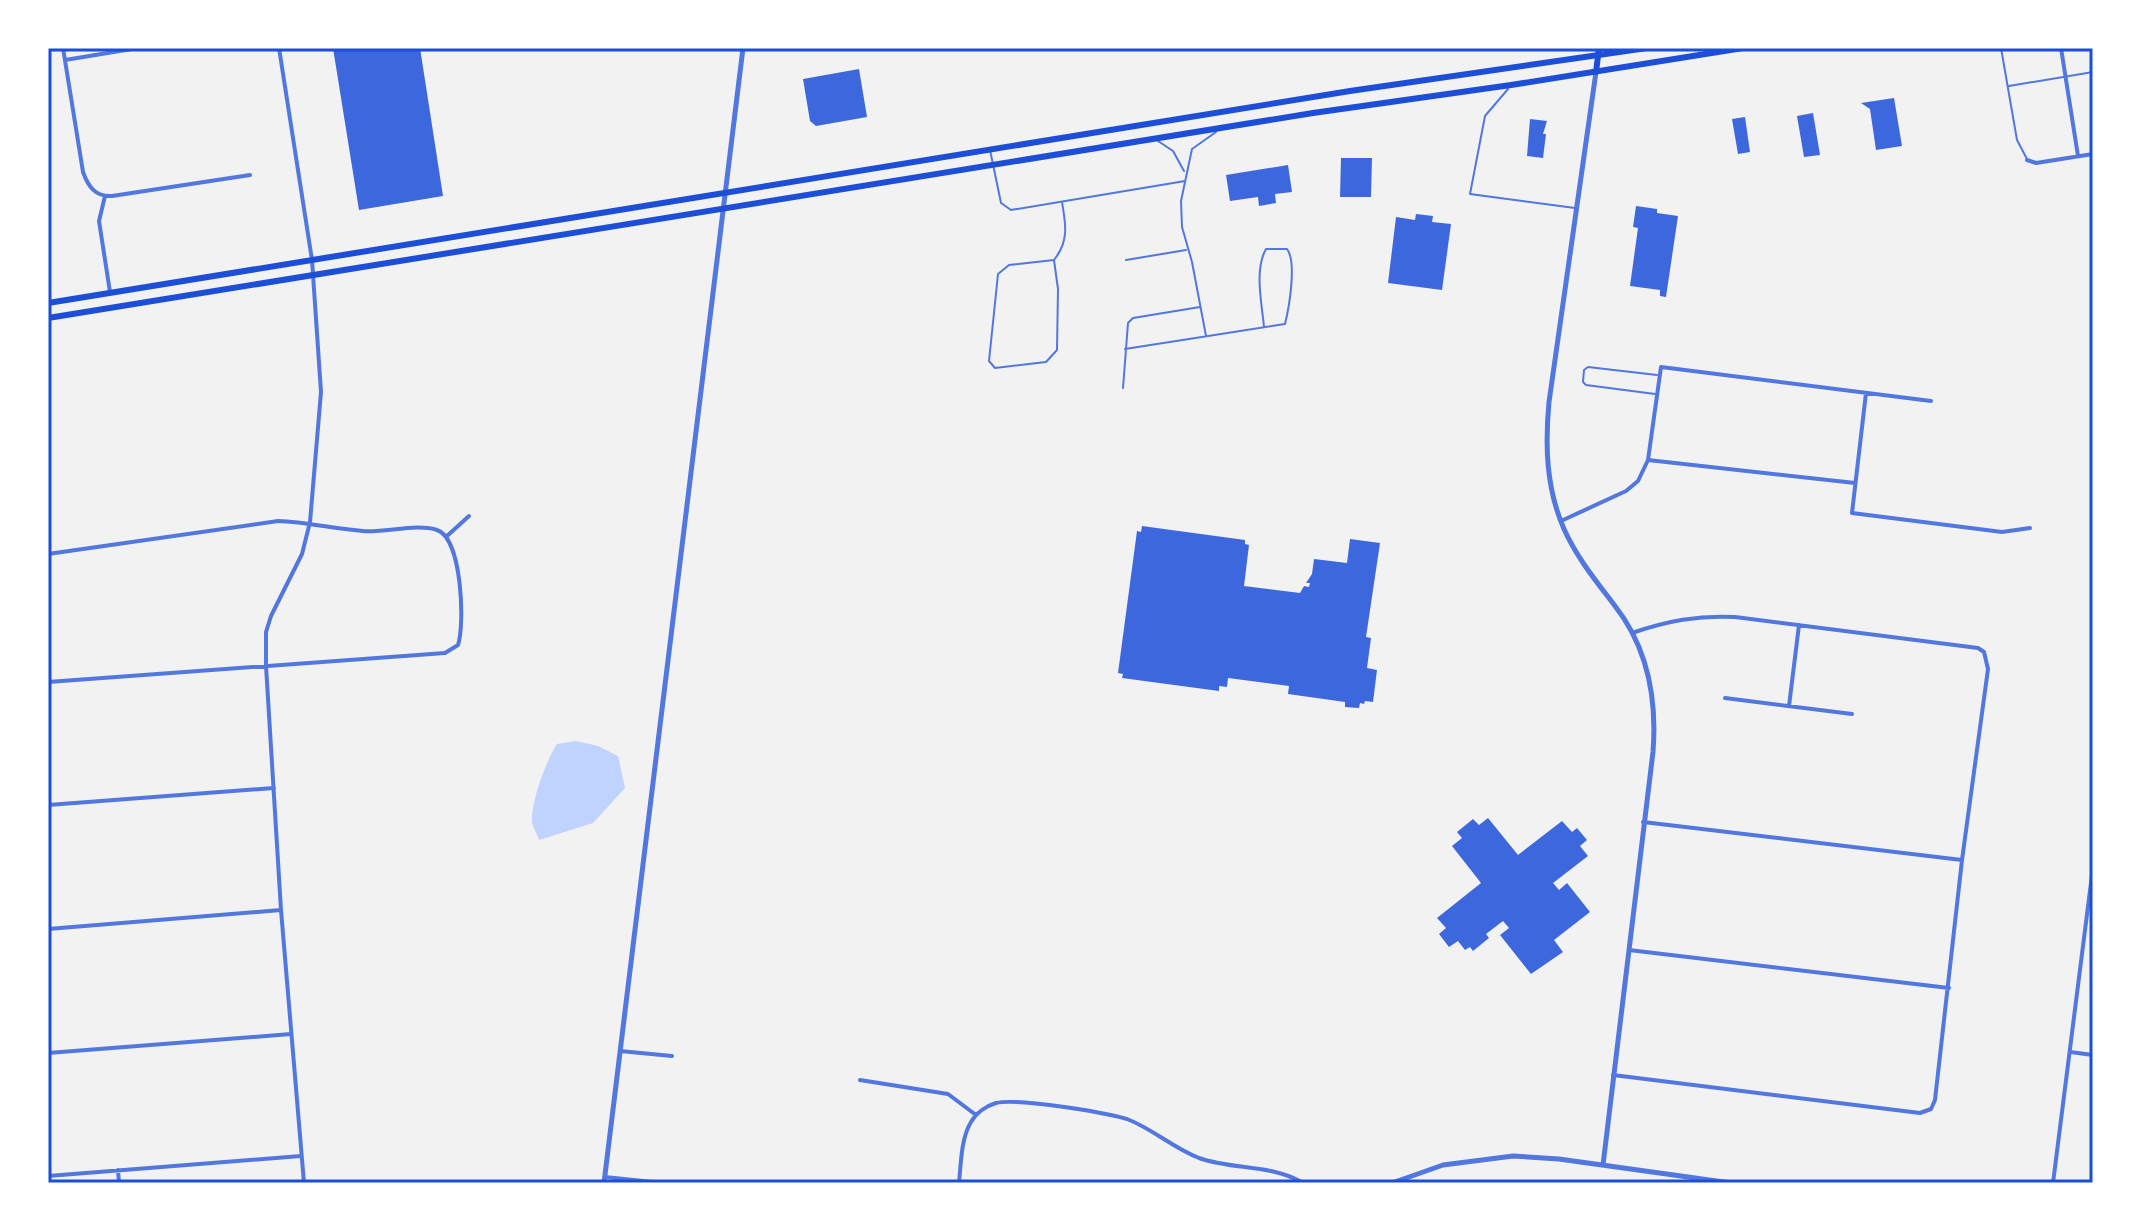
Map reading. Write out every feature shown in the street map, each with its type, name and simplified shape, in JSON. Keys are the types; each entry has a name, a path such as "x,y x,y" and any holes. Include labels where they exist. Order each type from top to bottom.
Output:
{"main road":[{"path":"48,303 1364,89 1598,52 1647,48"},
{"path":"48,318 1153,138 1743,48"},
{"path":"1596,72 1598,52"}],"street":[{"path":"63,48 83,172 96,193 105,196 250,175"},
{"path":"65,60 138,48"},
{"path":"279,48 314,276 321,392 310,522 302,554 266,632 281,910 304,1183"},
{"path":"662,1183 605,1180 743,48"},
{"path":"2061,48 2078,156"},
{"path":"1596,72 1546,436 1548,472 1561,521 1583,565 1616,606 1632,633 1650,680 1655,714 1603,1165"},
{"path":"2027,160 2036,163 2093,154"},
{"path":"105,196 99,221 111,294"},
{"path":"1561,521 1626,491 1638,481 1648,460 1658,369 1664,366 1931,401"},
{"path":"1866,393 1852,513 2002,532 2030,528"},
{"path":"1648,460 1855,483"},
{"path":"447,536 469,516"},
{"path":"48,554 278,521 310,522 364,531 436,529 447,536 455,552 460,621 458,645 445,653 48,682"},
{"path":"1613,1075 1920,1113 1931,1109 1935,1100 1962,860 1988,669 1988,660 1978,648 1799,625 1707,616 1656,625 1632,633"},
{"path":"1789,706 1799,625"},
{"path":"1725,698 1852,714"},
{"path":"48,805 274,788"},
{"path":"1643,822 1962,860"},
{"path":"2053,1183 2091,902 2093,867"},
{"path":"48,929 281,910"},
{"path":"1627,950 1949,988"},
{"path":"48,1053 291,1034"},
{"path":"620,1051 672,1056"},
{"path":"2070,1052 2093,1055"},
{"path":"860,1080 948,1094 976,1115"},
{"path":"959,1183 967,1130 976,1115 986,1107 1002,1102 1112,1115 1142,1124 1199,1158 1275,1171 1303,1183"},
{"path":"48,1176 301,1156"},
{"path":"1392,1183 1443,1165 1501,1157 1537,1157 1731,1183"},
{"path":"118,1170 119,1183"}],"lane":[{"path":"2001,48 2017,140 2027,160"},
{"path":"2008,86 2093,72"},
{"path":"1511,85 1485,116 1470,194 1576,208"},
{"path":"1206,336 1182,227 1181,201 1192,149 1223,127"},
{"path":"1153,138 1173,151 1185,174"},
{"path":"990,150 1001,203 1011,210 1185,181"},
{"path":"1054,260 1009,265 998,274 989,361 995,368 1046,362 1057,350 1058,289 1054,260 1063,248 1067,233 1062,202"},
{"path":"1125,349 1285,324 1290,307 1291,255 1287,249 1266,249 1263,255 1260,273 1264,327"},
{"path":"1126,260 1187,250"},
{"path":"1123,388 1128,323 1133,318 1201,307"},
{"path":"1655,394 1586,385 1583,382 1584,370 1588,367 1657,375"}],"water":[{"path":"576,741 598,746 618,756 625,788 593,823 539,840 532,813 544,771 557,744"}],"building":[{"path":"333,48 420,48 443,196 359,210"},
{"path":"859,69 867,117 816,126 810,121 803,79"},
{"path":"1894,98 1902,146 1876,150 1870,109 1861,103"},
{"path":"1813,113 1820,155 1804,157 1797,116"},
{"path":"1745,117 1750,152 1738,154 1732,119"},
{"path":"1530,119 1547,121 1543,134 1546,134 1543,158 1527,156"},
{"path":"1341,158 1372,158 1371,197 1340,197"},
{"path":"1288,165 1292,192 1275,194 1276,203 1259,206 1258,197 1230,201 1226,175"},
{"path":"1636,206 1678,216 1666,297 1660,296 1660,290 1630,286 1638,228 1633,227"},
{"path":"1416,214 1433,216 1432,222 1451,224 1442,290 1388,283 1396,217 1415,220"},
{"path":"1142,526 1245,540 1245,544 1249,545 1244,586 1300,593 1304,586 1309,587 1310,583 1306,583 1312,574 1314,559 1347,563 1350,539 1380,543 1366,637 1371,638 1367,668 1377,670 1373,702 1360,703 1359,708 1345,707 1345,702 1288,694 1289,686 1228,678 1227,687 1219,686 1219,691 1122,678 1123,674 1118,673 1137,531 1141,532"},
{"path":"1488,818 1518,855 1562,821 1572,832 1577,828 1587,840 1580,846 1588,856 1553,883 1559,890 1567,883 1590,912 1554,940 1563,952 1531,974 1500,935 1509,928 1503,921 1486,934 1489,938 1473,951 1470,947 1465,950 1458,941 1449,947 1439,934 1446,928 1437,918 1481,883 1452,846 1462,838 1457,832 1473,819 1479,825"}]}
